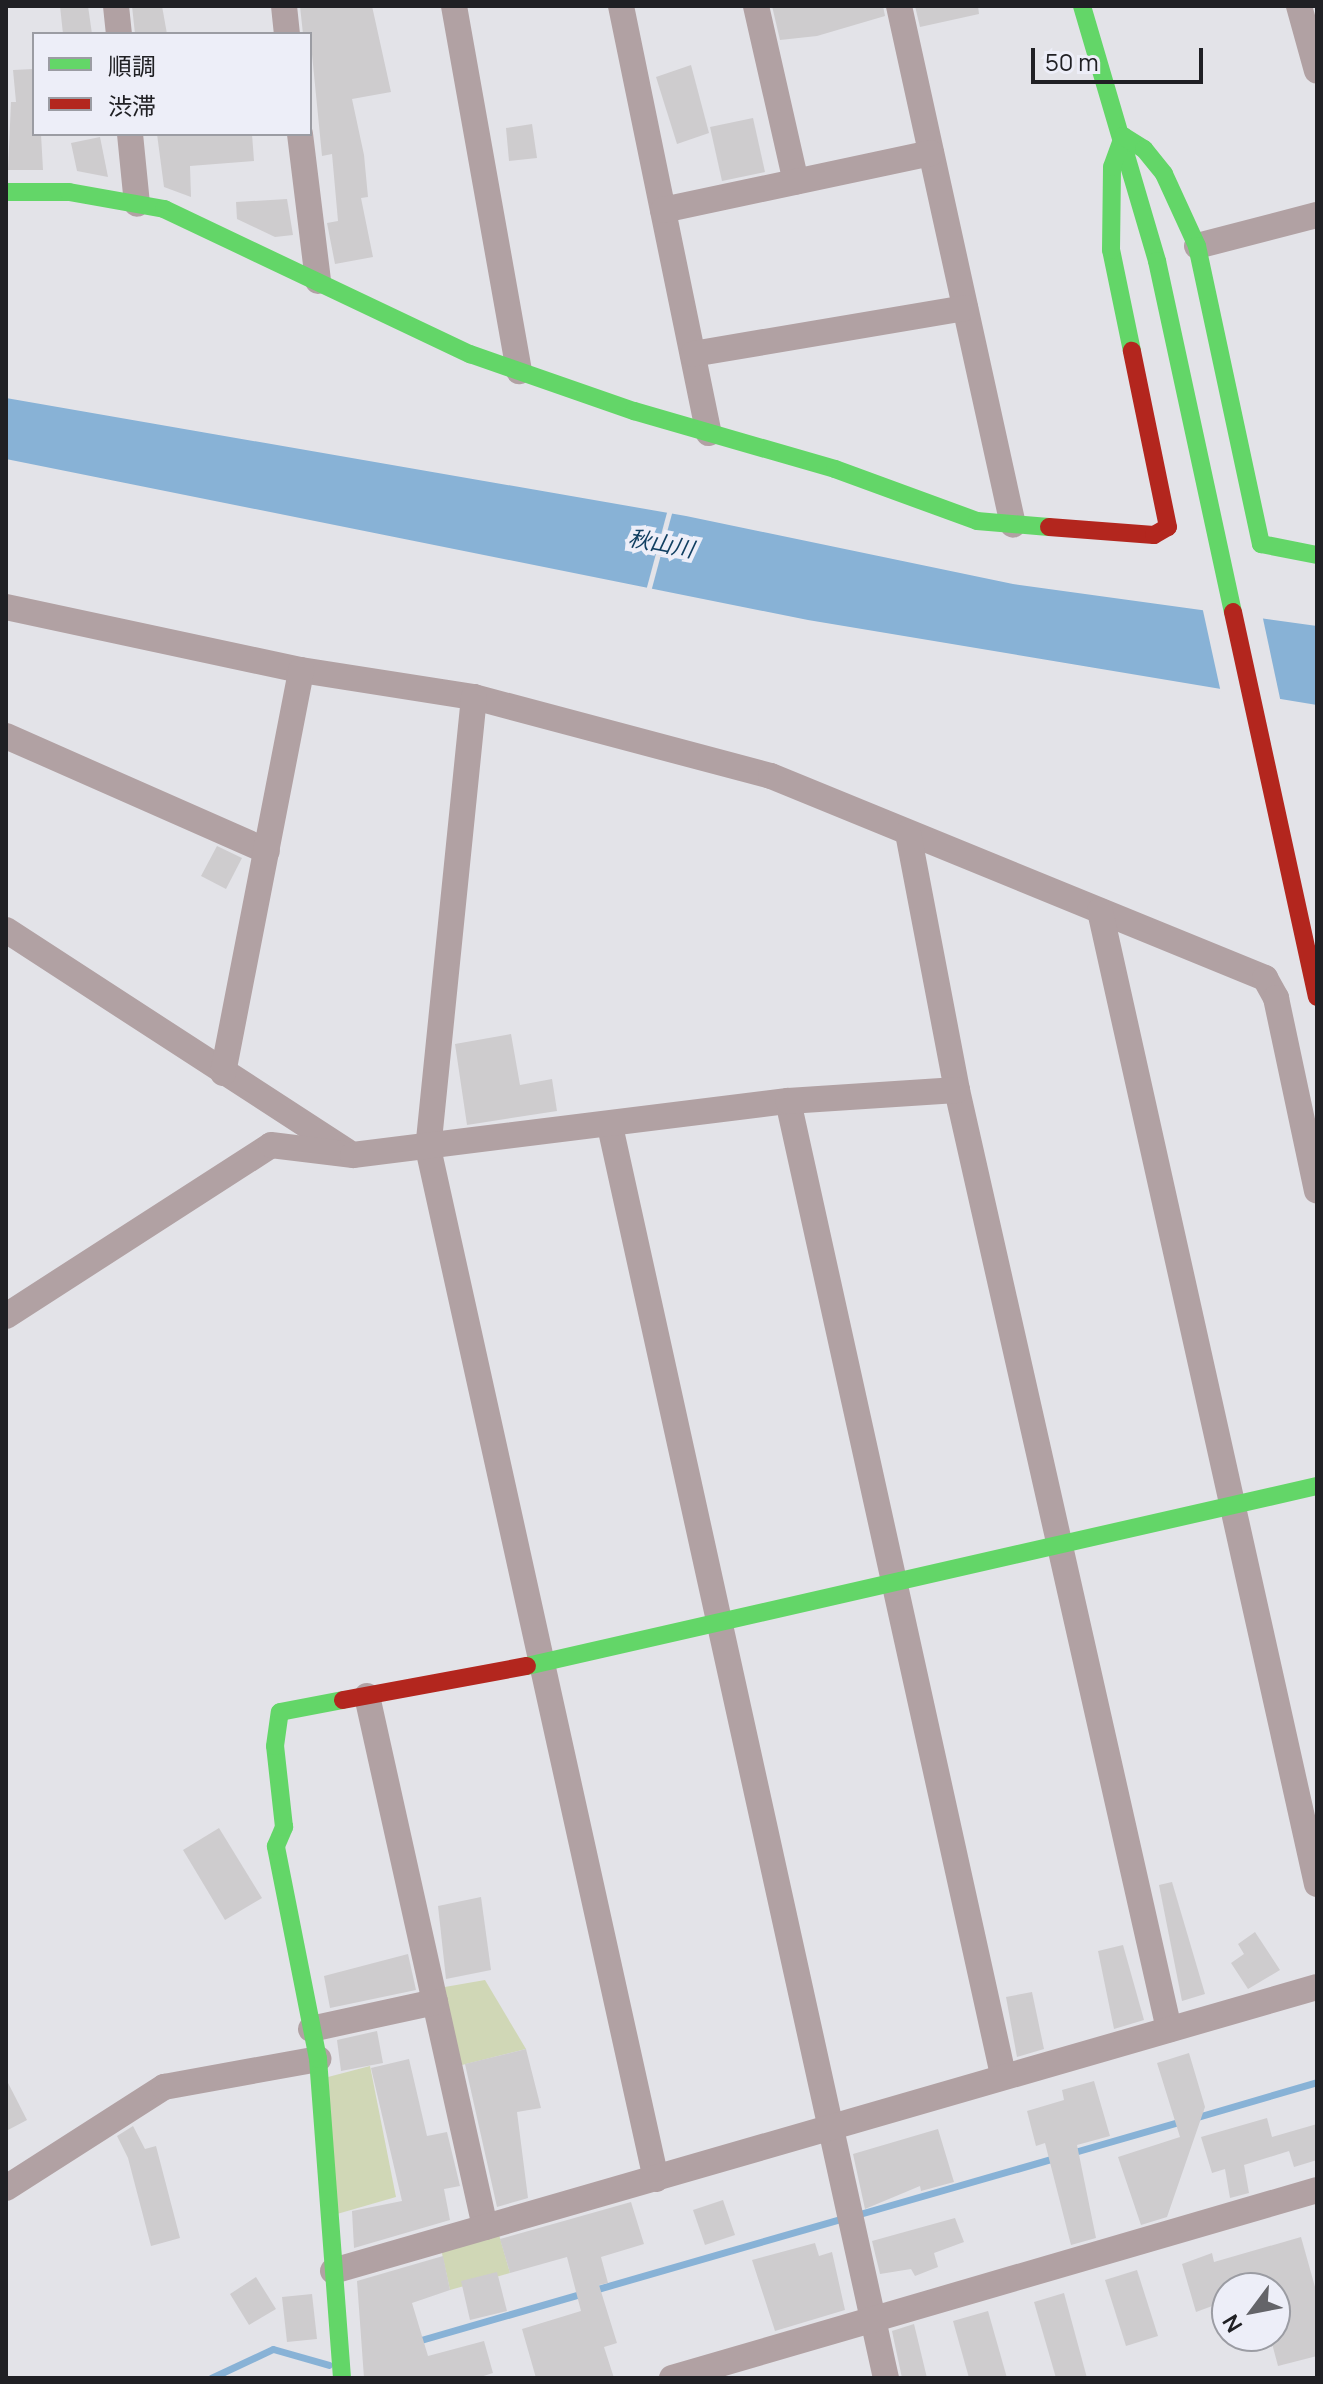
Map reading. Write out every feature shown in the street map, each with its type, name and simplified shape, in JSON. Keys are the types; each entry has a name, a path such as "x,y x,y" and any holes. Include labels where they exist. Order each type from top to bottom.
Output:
{"street":[{"path":"116,6 119,32"},
{"path":"284,6 287,32"},
{"path":"454,6 519,371"},
{"path":"621,6 709,433"},
{"path":"756,6 796,182"},
{"path":"899,6 1013,525"},
{"path":"1082,6 1123,136 1157,261 1317,997"},
{"path":"1299,6 1317,71"},
{"path":"130,136 137,204"},
{"path":"300,136 318,281"},
{"path":"1123,136 1144,149 1164,174 1197,246 1261,544 1317,555"},
{"path":"6,192 69,192 164,209 470,354 709,433 835,469 977,521 1130,536 1154,535 1168,527 1111,250 1112,167 1123,136"},
{"path":"663,210 931,153"},
{"path":"1197,246 1317,215"},
{"path":"693,354 965,308"},
{"path":"6,607 301,670 474,697 771,776 1265,978 1276,998 1317,1191"},
{"path":"223,1073 301,670"},
{"path":"474,697 428,1148 656,2179"},
{"path":"6,736 267,851"},
{"path":"908,833 957,1090 1169,2029"},
{"path":"1100,911 1317,1884"},
{"path":"6,930 353,1155"},
{"path":"6,1316 271,1145 353,1155 610,1126 788,1101 957,1090"},
{"path":"788,1101 1003,2075"},
{"path":"610,1126 717,1623 886,2378"},
{"path":"342,2378 318,2059 276,1846 284,1827 275,1746 280,1712 542,1663 1317,1486"},
{"path":"367,1696 485,2227"},
{"path":"333,2271 1003,2075 1317,1987"},
{"path":"311,2029 435,2002"},
{"path":"6,2188 164,2087 318,2059"},
{"path":"672,2378 1317,2190"}],"green space":[{"path":"485,1980 526,2049 458,2066 439,1988"},
{"path":"370,2066 396,2197 337,2214 328,2077"},
{"path":"498,2231 510,2273 450,2290 441,2249"}],"water":[{"name":"秋山川","path":"6,398 686,516 1013,584 1317,626 1317,705 808,620 6,459"}],"pier":[{"path":"668,509 673,510 651,592 646,591"},
{"path":"1202,606 1262,614 1281,703 1221,693"}],"building":[{"path":"60,6 88,6 92,32 63,32"},
{"path":"132,6 162,6 167,32 135,32"},
{"path":"300,6 372,6 391,92 352,99 364,155 368,197 361,198 373,257 335,264 327,223 338,221 332,154 322,156 312,32 303,32"},
{"path":"772,6 883,6 885,16 817,36 780,40"},
{"path":"915,6 978,6 979,14 920,27"},
{"path":"691,65 709,133 677,144 656,77"},
{"path":"32,69 32,136 41,136 43,170 8,170 11,102 16,102 13,70"},
{"path":"753,118 765,172 722,181 710,127"},
{"path":"532,124 537,158 509,161 506,128"},
{"path":"157,136 252,136 254,161 190,166 191,197 164,187"},
{"path":"100,137 108,177 77,171 71,143"},
{"path":"287,199 293,235 275,237 237,219 236,202"},
{"path":"217,846 242,858 226,889 201,876"},
{"path":"511,1034 520,1085 552,1079 557,1111 467,1125 455,1044"},
{"path":"219,1828 262,1898 225,1920 183,1850"},
{"path":"1172,1882 1205,1994 1182,2001 1159,1885"},
{"path":"481,1897 491,1970 446,1979 438,1906"},
{"path":"1255,1932 1280,1970 1248,1989 1231,1963 1244,1954 1238,1944"},
{"path":"1123,1945 1144,2020 1114,2029 1098,1951"},
{"path":"408,1954 416,1990 330,2008 324,1976"},
{"path":"1032,1992 1044,2049 1017,2057 1006,1997"},
{"path":"377,2031 383,2063 341,2071 337,2040"},
{"path":"526,2049 541,2108 517,2112 528,2198 497,2207 465,2064"},
{"path":"1189,2053 1205,2107 1167,2217 1141,2225 1118,2157 1180,2137 1157,2063"},
{"path":"409,2059 427,2136 447,2132 460,2186 444,2189 450,2220 354,2248 352,2211 402,2201 371,2068"},
{"path":"6,2079 27,2120 6,2131"},
{"path":"1094,2081 1110,2136 1077,2145 1096,2238 1071,2245 1045,2143 1036,2146 1027,2111 1064,2100 1062,2090"},
{"path":"1267,2118 1272,2137 1317,2124 1317,2160 1294,2167 1289,2151 1244,2165 1249,2193 1230,2198 1225,2169 1212,2173 1201,2137"},
{"path":"133,2126 145,2149 156,2146 180,2238 151,2246 128,2158 117,2136"},
{"path":"938,2129 954,2182 921,2191 920,2186 865,2209 853,2154"},
{"path":"723,2200 735,2235 705,2245 693,2210"},
{"path":"631,2202 644,2244 601,2257 608,2283 599,2285 617,2343 604,2347 614,2378 536,2378 522,2329 581,2311 567,2257 510,2273 500,2239"},
{"path":"955,2218 964,2242 934,2253 938,2267 915,2276 911,2269 880,2274 872,2241"},
{"path":"1301,2237 1317,2294 1317,2356 1278,2366 1274,2352 1291,2352 1291,2272 1211,2272 1211,2306 1196,2312 1182,2264 1212,2253 1214,2262"},
{"path":"815,2243 819,2256 832,2252 845,2310 775,2331 752,2260"},
{"path":"443,2256 450,2290 412,2303 428,2356 484,2341 493,2373 477,2378 364,2378 357,2281"},
{"path":"1137,2270 1158,2336 1126,2346 1105,2280"},
{"path":"497,2272 507,2311 470,2320 461,2281"},
{"path":"256,2277 276,2309 249,2325 230,2294"},
{"path":"1064,2293 1087,2378 1056,2378 1034,2302"},
{"path":"312,2294 317,2339 287,2342 282,2297"},
{"path":"988,2311 1007,2378 969,2378 953,2321"},
{"path":"914,2324 927,2378 902,2378 892,2331"}],"waterway":[{"path":"1194,2118 1317,2082"},
{"path":"1071,2153 1182,2121"},
{"path":"856,2215 1055,2158"},
{"path":"414,2342 844,2218"},
{"path":"211,2378 273,2349 329,2365"}],"traffic: fast":[{"path":"1082,6 1157,261 1233,612"},
{"path":"1132,351 1111,250 1112,167 1123,136 1144,149 1164,174 1197,246 1261,544 1317,555"},
{"path":"6,192 69,192 164,209 470,354 634,411 835,469 977,521 1049,527"},
{"path":"527,1666 1317,1486"},
{"path":"342,2378 318,2059 276,1846 284,1827 275,1746 280,1712 343,1700"}],"traffic: jam":[{"path":"1049,527 1154,535 1168,527 1132,351"},
{"path":"1233,612 1317,997"},
{"path":"343,1700 527,1666"}]}
